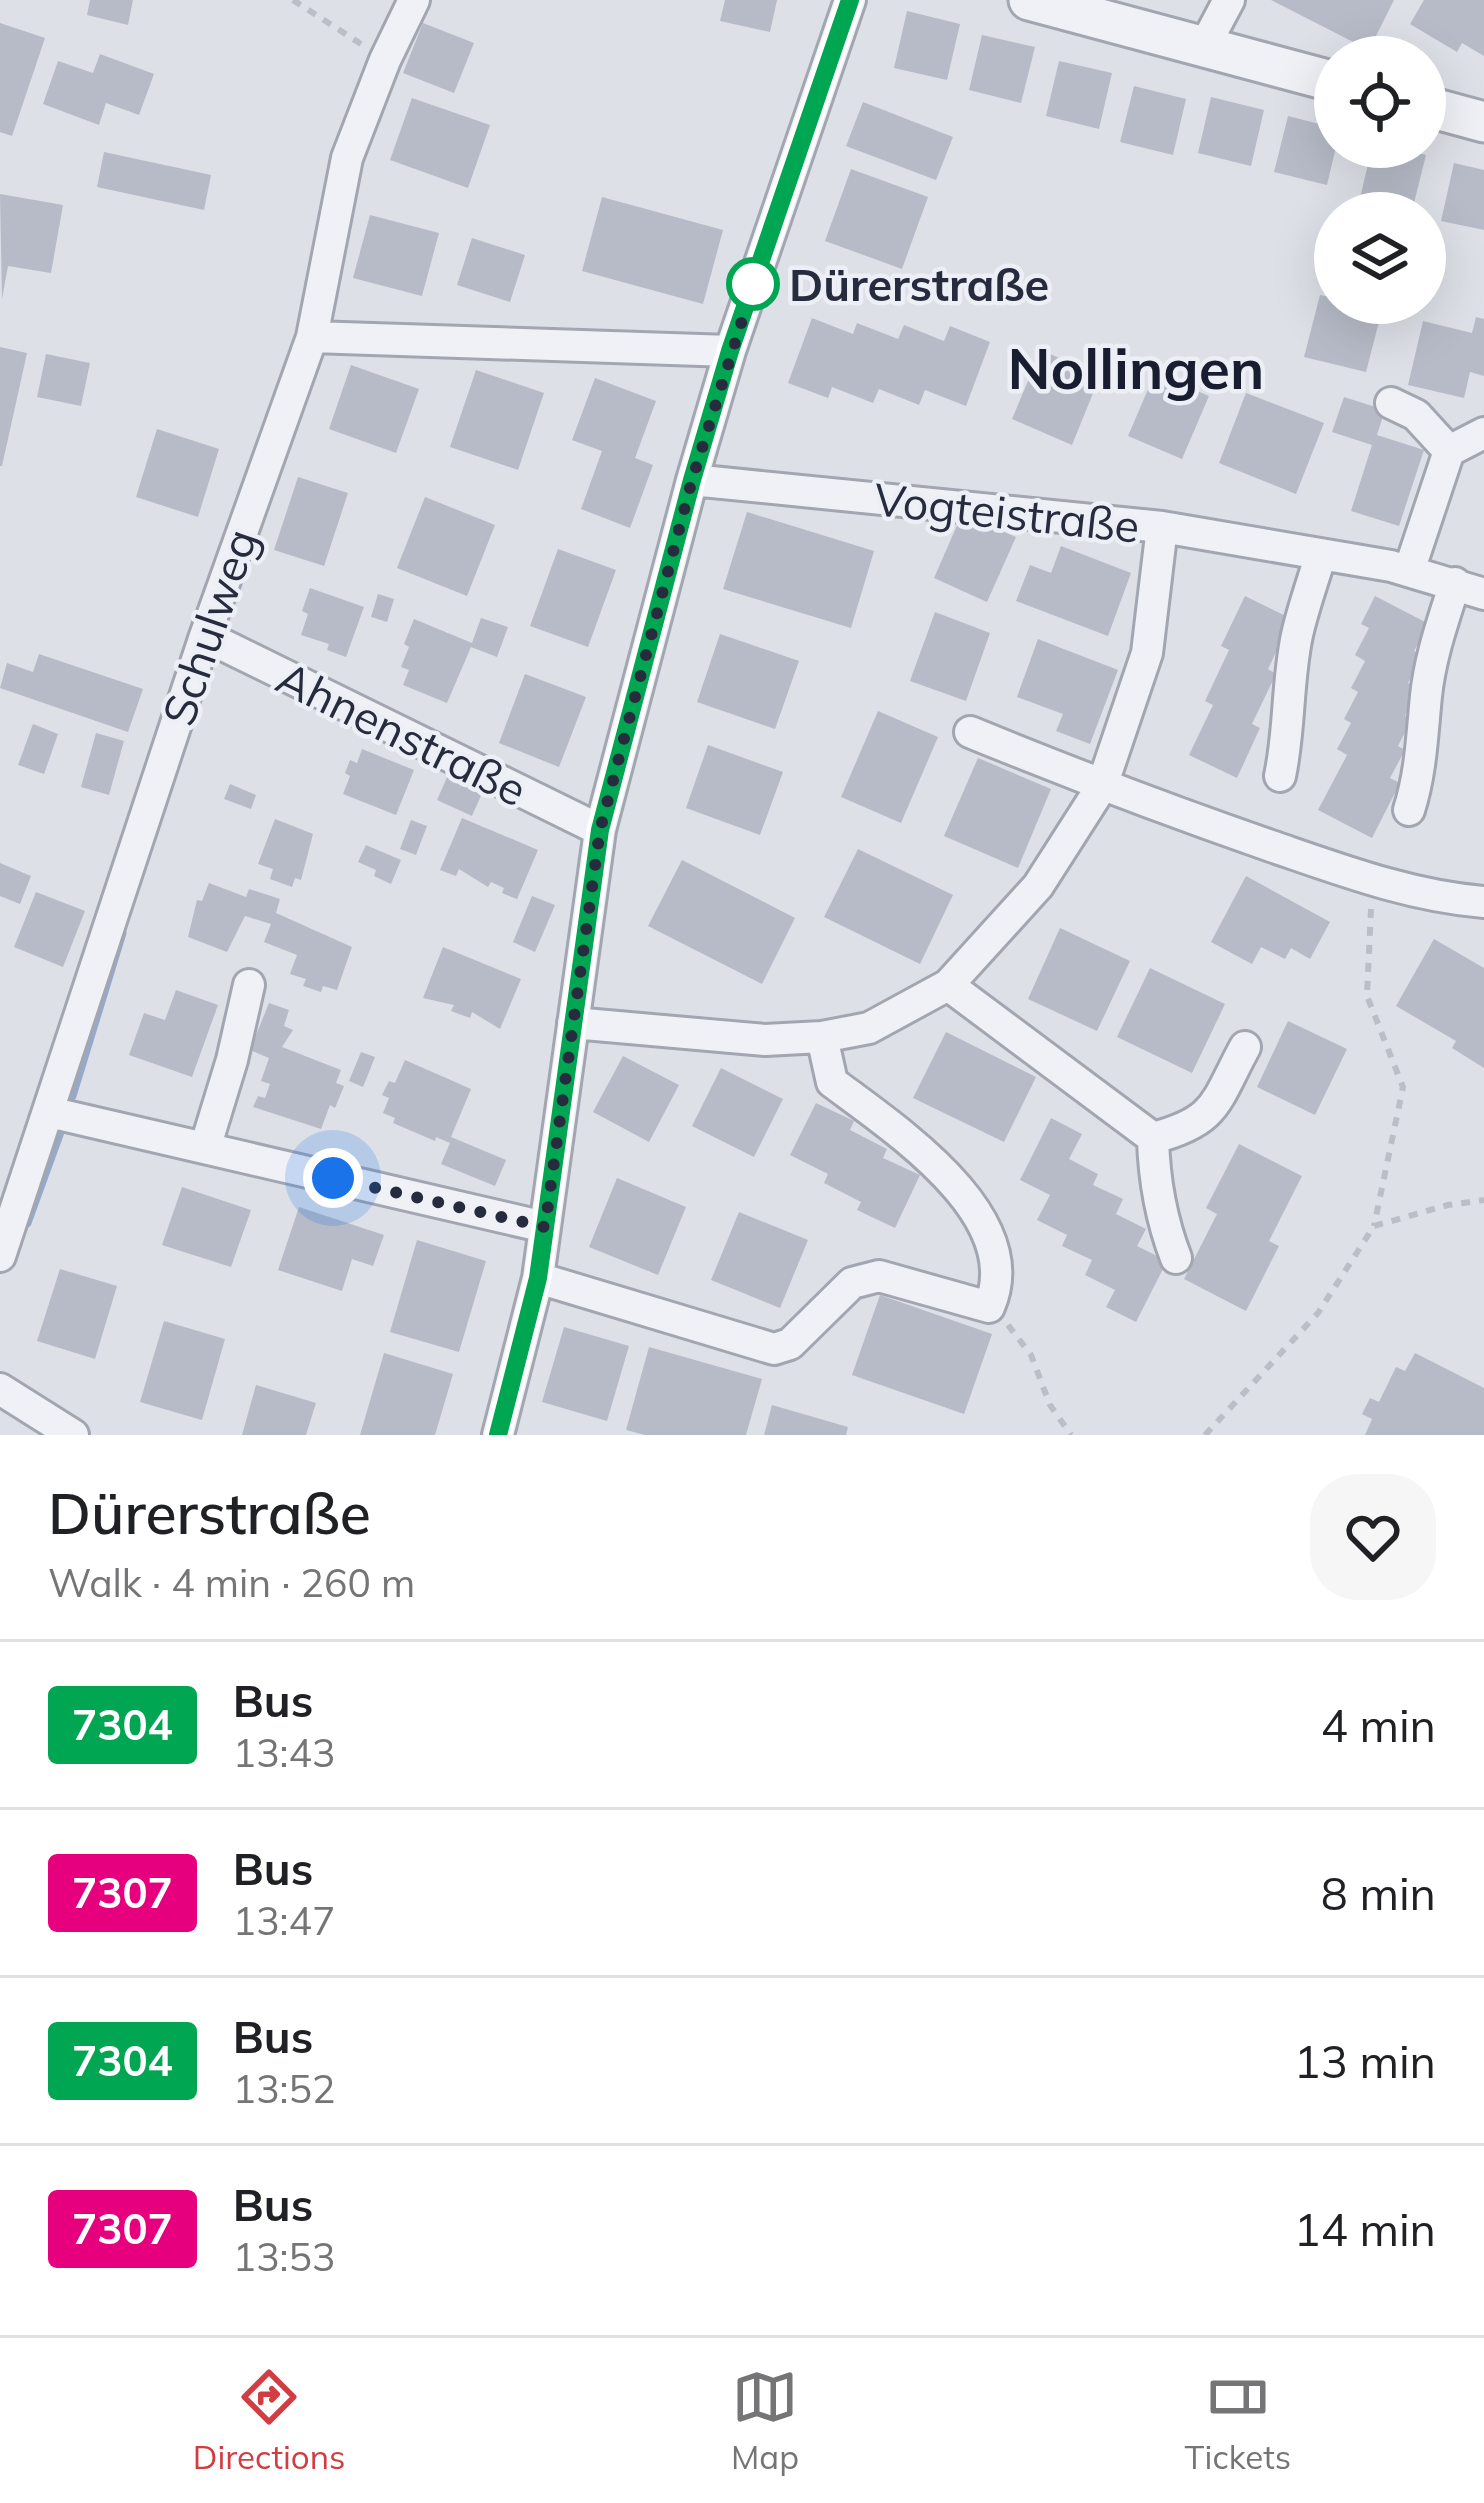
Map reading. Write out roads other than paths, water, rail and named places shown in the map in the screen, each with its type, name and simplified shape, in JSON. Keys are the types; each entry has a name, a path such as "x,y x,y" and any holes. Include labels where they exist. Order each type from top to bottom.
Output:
{"street":[{"name":"Schulweg","path":"0,1256 205,636 312,337 347,158 414,0"},
{"path":"498,1435 538,1278 600,830 730,351 850,0"},
{"path":"1029,0 1314,76"},
{"path":"1204,47 1228,0"},
{"path":"1446,112 1484,122"},
{"path":"312,337 730,351"},
{"path":"1391,403 1416,415 1449,451"},
{"path":"1409,571 1449,451 1484,433"},
{"name":"Vogteistraße","path":"692,480 1162,527 1409,571 1469,589 1435,645 1426,698 1426,736 1409,810"},
{"path":"573,1024 764,1040 822,1037 869,1028 949,986 1037,886 1102,786 1147,653 1162,527"},
{"path":"1280,776 1297,634 1321,554"},
{"name":"Ahnenstraße","path":"205,636 600,830"},
{"path":"970,732 1102,786 1372,881 1442,899 1484,902"},
{"path":"206,1148 248,985"},
{"path":"949,986 1153,1138"},
{"path":"538,1278 774,1348 790,1344 853,1283 879,1276 989,1307 999,1285 992,1247 960,1188 924,1151 832,1082 822,1037"},
{"path":"1153,1138 1206,1117 1245,1047"},
{"path":"49,1112 545,1227"},
{"path":"1153,1138 1165,1229 1176,1258"},
{"path":"0,1389 73,1435"}],"waterway":[{"path":"72,1096 122,933"},
{"path":"27,1223 60,1132"}],"place":[{"name":"Dürerstraße","path":"753,284"}],"district":[{"name":"Nollingen","path":"1136,367"}]}
